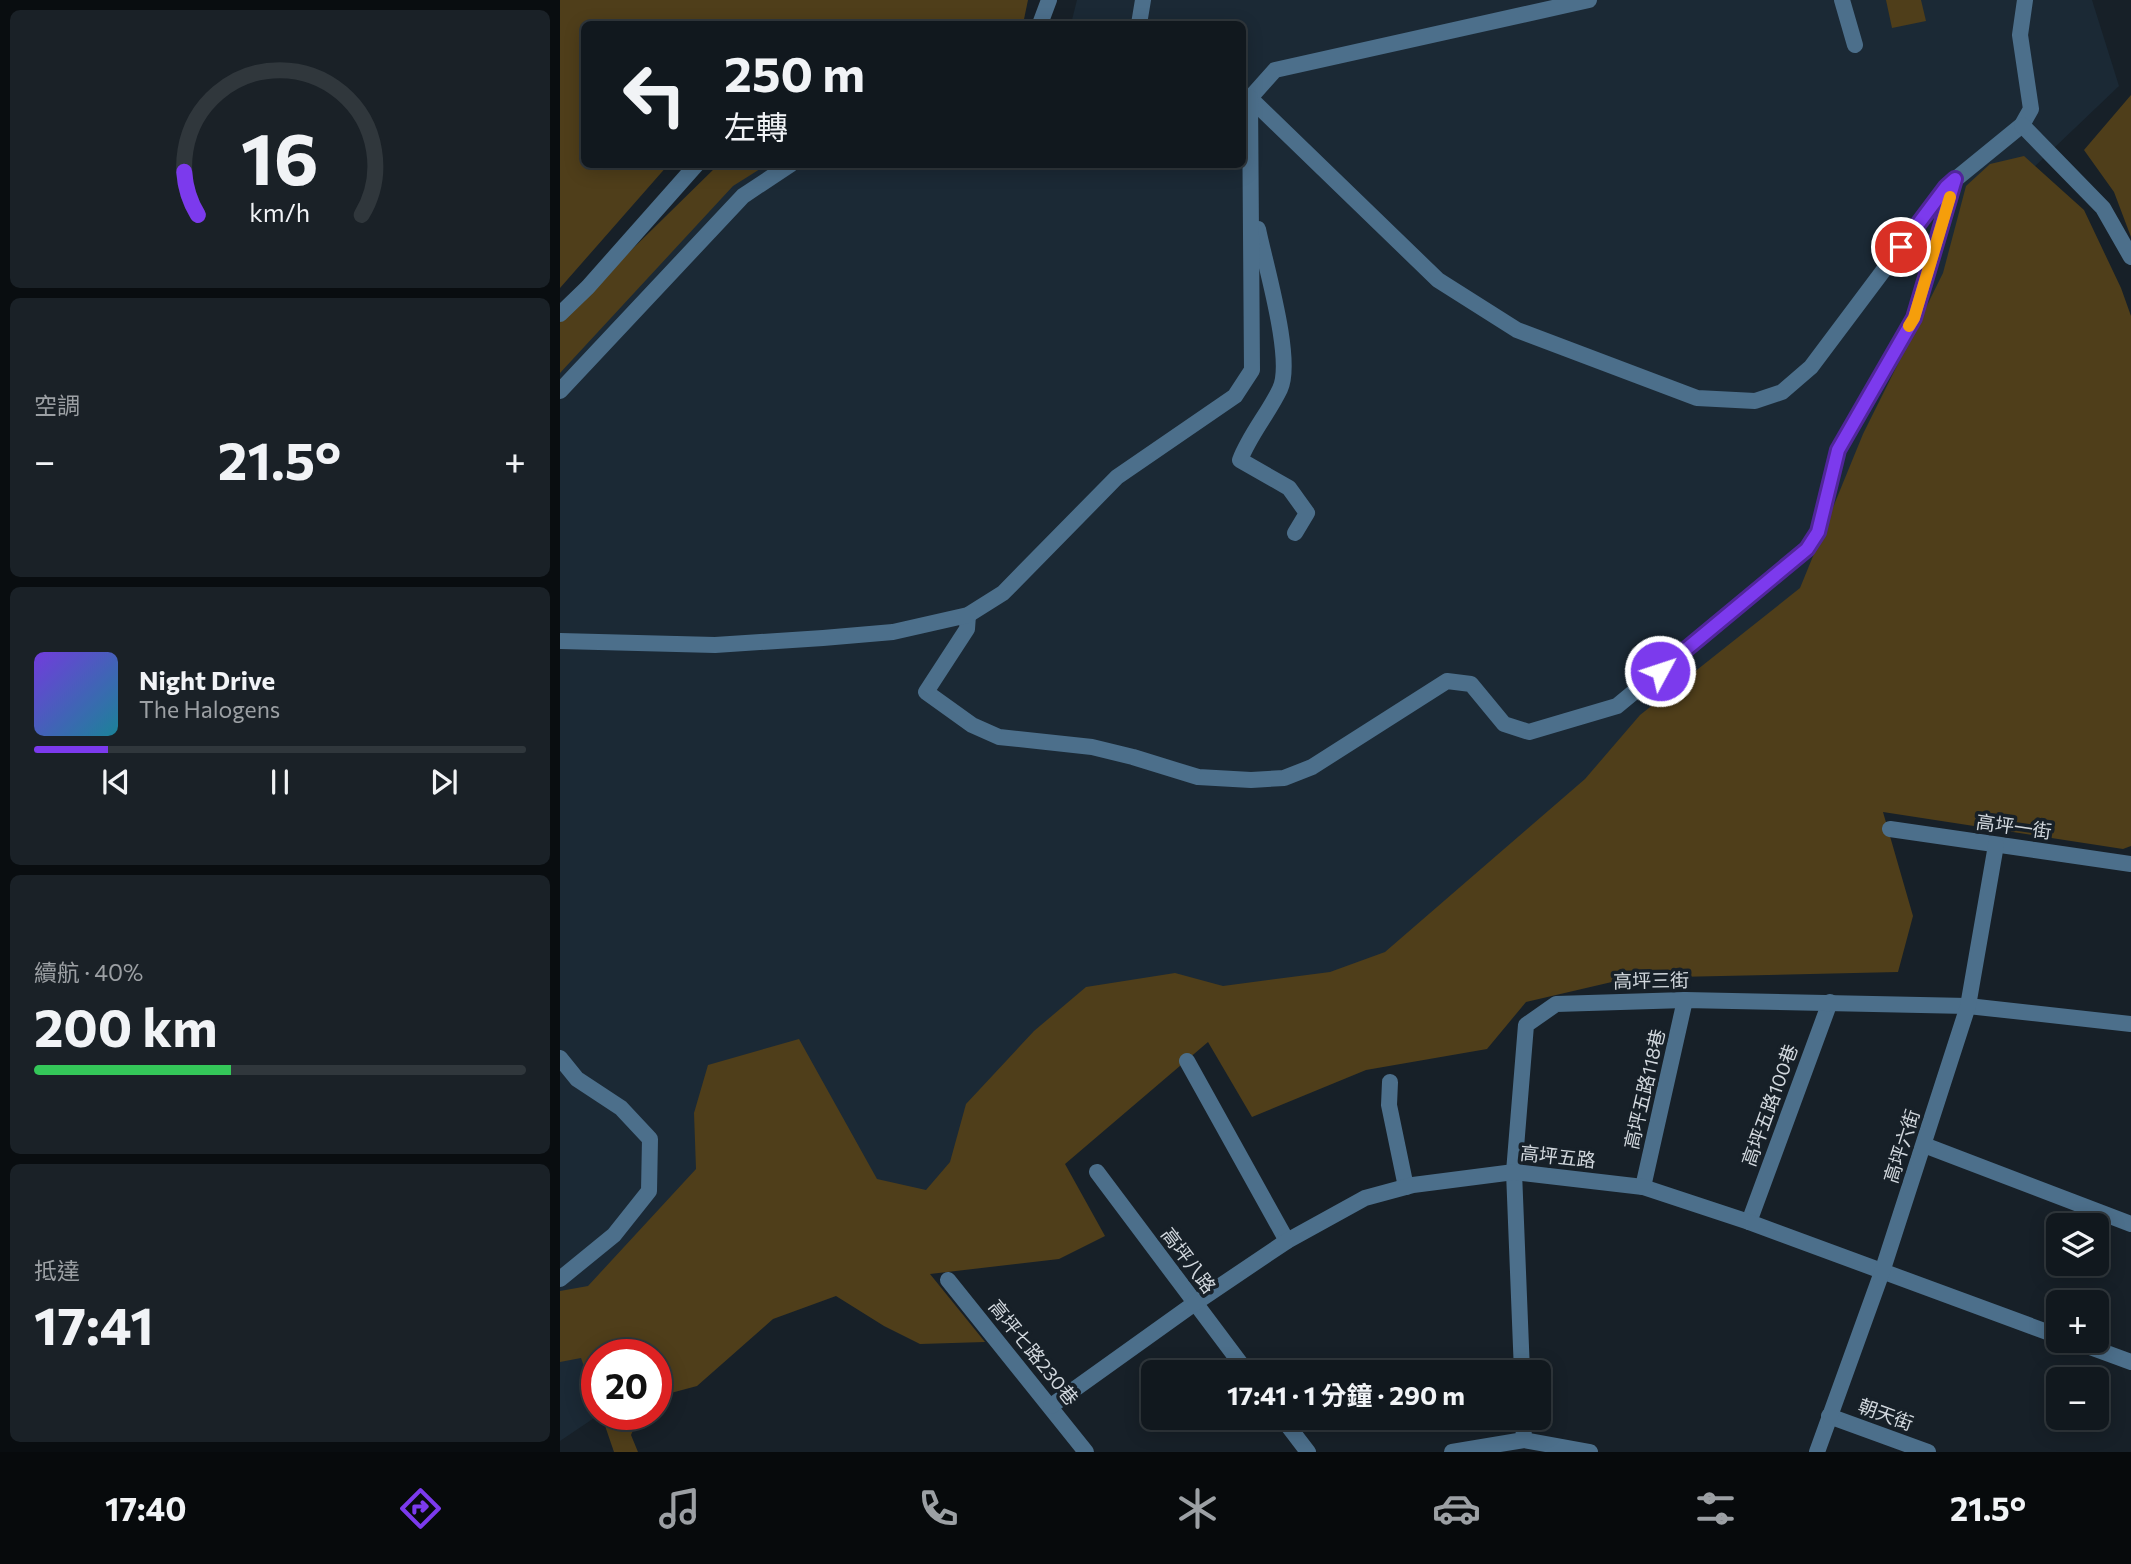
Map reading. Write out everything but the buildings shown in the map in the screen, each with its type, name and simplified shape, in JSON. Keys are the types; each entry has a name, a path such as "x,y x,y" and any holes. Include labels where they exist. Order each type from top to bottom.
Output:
{"street":[{"path":"1041,21 1049,0"},
{"path":"1140,21 1143,0"},
{"path":"560,641 715,645 796,640 893,632 968,615 1003,593 1116,478 1235,396 1252,370 1251,200 1246,96 1275,69 1589,0"},
{"path":"1842,0 1855,45"},
{"path":"1246,96 1438,280 1517,330 1698,398 1755,401 1782,393 1811,367 1946,187 2022,124 2031,109 2020,35 2025,0"},
{"path":"2022,124 2103,208 2131,257"},
{"path":"560,314 588,288 693,168"},
{"path":"560,391 743,196 785,168"},
{"path":"968,615 967,629 926,692 972,725 999,737 1092,747 1198,777 1251,780 1284,778 1312,767 1447,681 1471,684 1504,724 1529,732 1618,706 1807,549 1818,532 1838,450 1914,318 1955,179"},
{"path":"1251,200 1284,346 1282,387 1247,442 1240,460 1289,488 1307,513 1295,533"},
{"name":"高坪一街","path":"1890,829 2131,864"},
{"name":"高坪六街","path":"1817,1452 1882,1272 1968,1006 1996,845"},
{"name":"高坪三街","path":"1522,1360 1514,1172 1526,1025 1556,1004 1685,1000 1968,1006 2131,1024"},
{"name":"高坪五路118巷","path":"1643,1187 1685,1000"},
{"name":"高坪五路100巷","path":"1748,1222 1830,1002"},
{"path":"560,1058 577,1079 621,1108 650,1139 649,1191 614,1235 560,1279"},
{"path":"1187,1061 1287,1241"},
{"path":"1390,1082 1389,1105 1406,1187"},
{"path":"1924,1145 2131,1224"},
{"name":"高坪八路","path":"1097,1172 1238,1360"},
{"name":"高坪五路","path":"1051,1406 1287,1241 1365,1198 1406,1187 1514,1172 1643,1187 1748,1222 2046,1332"},
{"name":"高坪七路230巷","path":"948,1280 1086,1452"},
{"path":"2106,1353 2131,1362"},
{"name":"朝天街","path":"1829,1416 1928,1452"},
{"path":"1291,1430 1308,1452"},
{"path":"1524,1430 1524,1440"},
{"path":"1452,1452 1524,1440 1590,1452"}],"shaded area":[{"path":"560,0 1028,0 1024,21 581,21 581,168 665,168 560,288"},
{"path":"1077,0 2092,0 2119,86 1986,213 1868,613 1374,991 1219,1021 672,1345 672,1339 581,1339 581,1427 560,1441 560,338 732,168 1246,168 1246,21 1072,21"},
{"path":"1886,0 1921,0 1926,21 1892,28"},
{"path":"2131,95 2131,237 2114,192 2084,150"},
{"path":"2024,156 2084,210 2121,288 2131,316 2131,846 2123,849 1883,812 1913,916 1898,972 1629,978 1526,1002 1487,1049 1366,1070 1252,1117 1208,1042 1065,1164 1105,1236 1059,1259 930,1274 985,1342 920,1344 884,1326 836,1296 773,1319 697,1386 672,1393 672,1339 581,1339 581,1358 560,1362 560,1291 588,1286 696,1169 694,1113 708,1065 799,1039 877,1179 926,1190 950,1162 966,1104 1034,1031 1086,987 1175,973 1223,986 1330,972 1385,952 1585,779 1640,715 1800,588 1863,434 1943,273 1966,186 1990,164"},
{"path":"715,168 764,168 733,186 560,373 560,320"},
{"path":"606,1430 633,1430 631,1435 638,1452 614,1452"}],"slow traffic":[{"path":"1909,326 1914,318 1950,197"}],"route":[{"path":"1660,671 1807,549 1818,532 1838,450 1914,318 1955,179 1901,247"}]}
